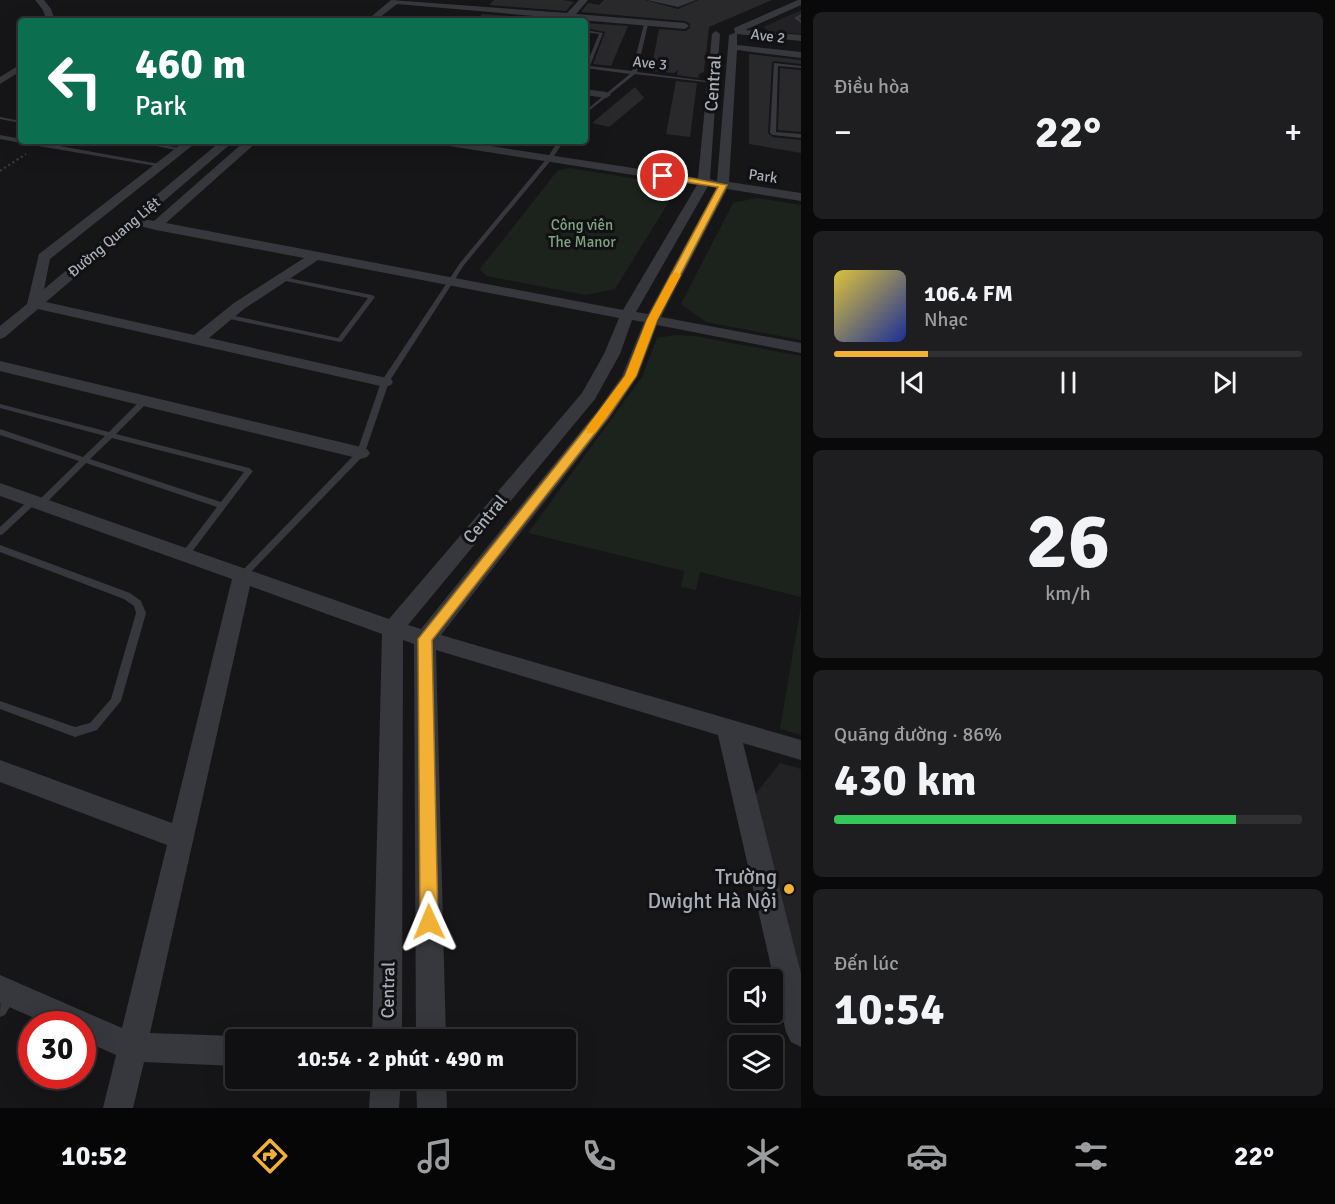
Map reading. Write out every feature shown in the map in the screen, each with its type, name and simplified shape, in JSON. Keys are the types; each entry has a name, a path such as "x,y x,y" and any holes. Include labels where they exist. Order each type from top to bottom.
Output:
{"street":[{"path":"39,0 47,9 50,18"},
{"path":"374,18 395,0 572,14 685,26"},
{"path":"500,0 572,14"},
{"path":"572,14 584,0"},
{"path":"651,0 678,4 692,0"},
{"path":"735,30 783,0"},
{"path":"735,30 801,2"},
{"path":"631,20 646,24 700,27"},
{"path":"735,30 801,38"},
{"name":"Central","path":"387,1029 393,629 589,395 612,354 627,315 704,182 716,34 735,30 723,185 652,320 630,376 603,415 425,639"},
{"name":"Ave 2","path":"732,47 801,55"},
{"path":"0,81 18,69"},
{"path":"588,93 606,95"},
{"name":"Đường Quang Liệt","path":"0,334 224,144"},
{"path":"156,226 249,144"},
{"name":"Park","path":"456,144 801,197"},
{"path":"187,145 44,257 34,304 386,382"},
{"path":"133,221 801,348"},
{"path":"197,341 225,316 315,256"},
{"path":"0,366 361,453"},
{"path":"0,489 393,629 801,750"},
{"path":"118,1108 243,575"},
{"path":"425,639 431,1029"},
{"path":"728,728 801,1032"},
{"path":"0,771 181,838"},
{"path":"4,998 42,1011"},
{"path":"96,1031 132,1047 225,1051"},
{"path":"384,1108 385,1089"},
{"path":"431,1089 432,1108"}],"lane":[{"path":"801,15 796,18 801,22"},
{"path":"588,110 634,73 646,24"},
{"path":"588,31 601,33 588,65"},
{"path":"801,67 776,64 773,133 801,136"},
{"name":"Ave 3","path":"588,67 713,82"},
{"path":"0,118 18,121"},
{"path":"0,137 18,140"},
{"path":"40,144 162,165"},
{"path":"243,575 361,453 386,382 450,282 559,144"},
{"path":"225,316 340,340 372,297 283,279"},
{"path":"0,532 85,460 145,401"},
{"path":"0,406 249,471 185,555"},
{"path":"0,432 223,506"},
{"path":"0,548 128,596 138,603 141,613 116,701 93,726 75,732 0,705"}],"path":[{"path":"0,171 34,148"}],"shaded area":[{"path":"801,10 801,34 768,31 763,27"},
{"name":"Trường Dwight Hà Nội","path":"780,763 801,769 801,981 753,797"}],"green space":[{"name":"Công viên The Manor","path":"570,168 661,183 675,192 615,289 585,295 487,276 480,269 558,170"},
{"path":"757,198 801,205 801,340 706,322 681,304 733,203"},
{"path":"674,335 695,336 801,356 801,597 700,572 696,590 681,587 684,571 528,533 642,377 657,338"},
{"path":"801,606 801,735 780,729"}],"building":[{"path":"494,0 574,2 566,11 489,5"},
{"path":"604,0 645,0 678,9 698,0 772,0 709,27 704,72 699,74 698,78 677,75 678,70 674,73 651,71 659,29 685,31 690,28 690,24 685,21 581,12 588,3 599,5"},
{"path":"482,14 531,18 479,18"},
{"path":"588,23 628,26 611,66 593,64 605,32 588,29"},
{"path":"749,54 801,60 801,64 774,61 772,63 768,133 773,137 801,140 801,153 749,144"},
{"path":"780,68 801,70 801,132 778,130"},
{"path":"676,81 697,83 690,137 666,134"},
{"path":"635,87 644,98 609,127 592,123"}],"slow traffic":[{"path":"591,430 630,376 652,320 676,275"}],"place":[{"name":"Trường Dwight Hà Nội","path":"789,889"}],"route":[{"path":"429,922 425,639 603,415 630,376 652,320 723,185 663,176"}]}
